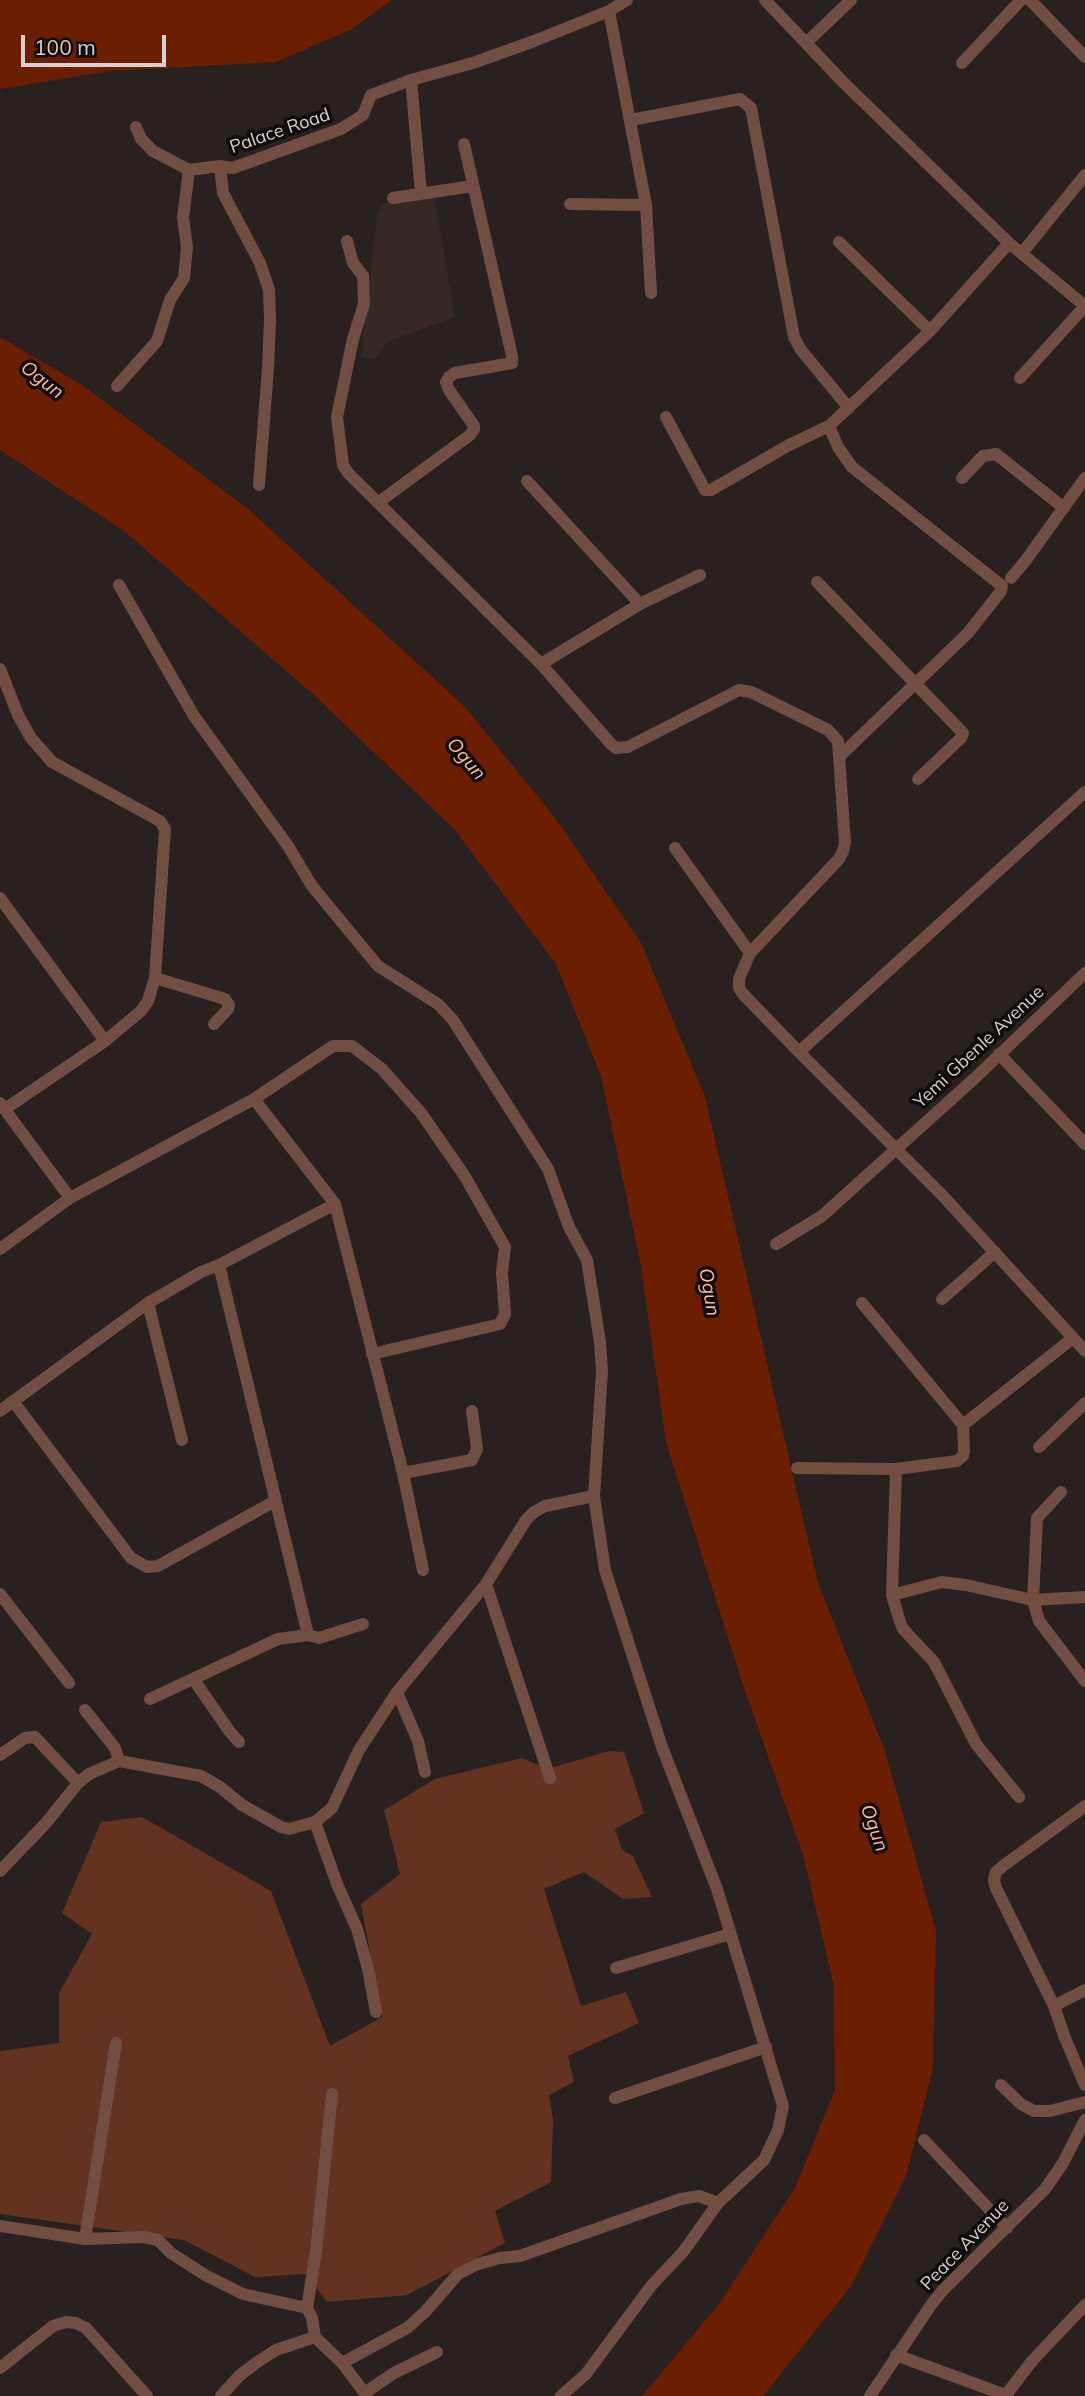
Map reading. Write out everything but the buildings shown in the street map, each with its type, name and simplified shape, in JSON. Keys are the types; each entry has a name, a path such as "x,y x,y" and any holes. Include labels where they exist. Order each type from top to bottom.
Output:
{"street":[{"name":"Palace Road","path":"189,170 220,166 233,168 341,129 363,115 370,95 411,80 472,64 609,11 627,0"},
{"path":"765,0 1009,243 1085,306 1020,378"},
{"path":"806,43 851,0"},
{"path":"962,63 1021,0"},
{"path":"1030,0 1085,57"},
{"path":"609,11 646,205 651,293"},
{"path":"411,80 421,192"},
{"path":"631,120 740,99 751,108 794,337 800,351 849,408"},
{"path":"117,386 157,341 170,300 184,278 187,247 183,218 189,170 146,146 136,127"},
{"path":"379,502 470,435 474,429 449,390 446,382 449,377 454,373 512,363 464,144"},
{"path":"220,166 223,193 260,263 269,290 268,368 259,485"},
{"path":"1022,253 1085,175"},
{"path":"393,198 473,186"},
{"path":"570,204 646,205"},
{"path":"346,241 353,263 363,276 364,304 353,339 337,417 343,465 541,664 616,748 628,747 732,692 745,690 828,730 838,741 845,843 843,851 839,859 750,953 739,979 739,988 799,1052 896,1147 1085,1351"},
{"path":"839,242 930,331"},
{"path":"666,417 705,490 711,490 789,445 829,426 930,331 1009,243"},
{"path":"829,426 838,447 852,467 1002,586 1002,591 968,633 840,756"},
{"path":"962,478 984,456 996,454 1064,508"},
{"path":"1011,578 1085,478"},
{"path":"527,481 640,604"},
{"path":"541,664 640,604 700,575"},
{"path":"817,582 963,733 918,779"},
{"path":"119,585 194,716 288,846 312,886 378,967 438,1004 453,1020 548,1169 569,1227 587,1260 602,1371 594,1496 605,1570 662,1747 713,1877 783,2106 778,2130 764,2160 718,2203 683,2252 651,2286 586,2374 561,2396"},
{"path":"0,669 18,715 31,738 52,762 164,824 165,840 152,993 141,1010 105,1041 2,1106 70,1198"},
{"path":"799,1052 1085,792"},
{"path":"676,848 750,953"},
{"path":"0,898 105,1041"},
{"name":"Yemi Gbenle Avenue","path":"776,1244 822,1216 1085,973"},
{"path":"155,978 225,999 229,1005 228,1009 214,1024"},
{"path":"0,1250 70,1198 254,1100 333,1046 352,1046 382,1069 421,1113 464,1175 505,1247 502,1273 505,1314 500,1324 372,1354"},
{"path":"999,1054 1085,1144"},
{"path":"254,1100 335,1204 403,1473 423,1570"},
{"path":"0,1411 148,1303 201,1272 335,1204"},
{"path":"942,1299 995,1252"},
{"path":"219,1265 308,1634"},
{"path":"148,1303 183,1440"},
{"path":"797,1468 896,1469 960,1460 964,1451 963,1425 862,1303"},
{"path":"963,1425 1073,1338"},
{"path":"13,1401 131,1558 147,1567 158,1566 275,1501"},
{"path":"1039,1447 1085,1403"},
{"path":"403,1473 472,1460 477,1449 472,1411"},
{"path":"896,1469 892,1595 904,1629 934,1662 976,1744 1019,1797"},
{"path":"1061,1493 1037,1518 1033,1600 1039,1621 1085,1681"},
{"path":"0,1871 46,1823 78,1783 89,1774 119,1761 201,1776 242,1805 281,1827 289,1829 315,1822 332,1808 359,1750 397,1692 486,1584 526,1520 545,1506 594,1496"},
{"path":"892,1595 942,1582 1033,1600 1085,1597"},
{"path":"486,1584 550,1778"},
{"path":"0,1594 69,1683"},
{"path":"150,1699 278,1639 308,1634 319,1637 363,1624"},
{"path":"194,1680 239,1742"},
{"path":"397,1692 418,1741 425,1772"},
{"path":"85,1710 115,1748 119,1761"},
{"path":"0,1755 25,1738 35,1737 78,1783"},
{"path":"1085,1806 1003,1866 996,1872 994,1880 1054,2006 1085,2085"},
{"path":"315,1822 337,1884 357,1929 376,2012"},
{"path":"616,1968 730,1934"},
{"path":"1054,2006 1085,1990"},
{"path":"85,2239 116,2043"},
{"path":"615,2098 766,2047"},
{"path":"1001,2085 1021,2104 1034,2111 1050,2111 1085,2102"},
{"path":"332,2094 316,2251 307,2308 312,2318 315,2337 342,2363 367,2394 394,2373 437,2352"},
{"name":"Peace Avenue","path":"870,2396 943,2290 1045,2189 1063,2163 1085,2120"},
{"path":"923,2140 1007,2228"},
{"path":"342,2363 407,2328 425,2312 458,2274 478,2264 520,2256 681,2199 699,2196 718,2203"},
{"path":"0,2226 85,2239 143,2236 158,2240 171,2253 205,2275 243,2294 307,2308"},
{"path":"896,2355 1007,2395 1032,2361 1085,2305"},
{"path":"0,2368 53,2326 66,2322 76,2323 86,2328 147,2396"},
{"path":"222,2396 239,2376 276,2350 315,2337"}],"shaded area":[{"path":"434,195 455,317 387,342 375,359 361,356 378,211 386,202"},
{"path":"609,1751 624,1752 644,1813 615,1829 622,1850 633,1856 652,1897 623,1899 584,1872 544,1889 581,2006 626,1992 639,2023 568,2056 574,2082 549,2095 553,2120 551,2182 495,2211 505,2243 407,2295 327,2302 306,2274 255,2277 184,2240 0,2214 0,2051 59,2043 59,1993 92,1934 62,1913 101,1822 142,1817 271,1891 330,2046 382,2017 361,1904 400,1874 384,1810 435,1779 522,1758 547,1769"}],"water":[{"path":"0,0 392,0 350,30 276,62 109,71 0,89"},
{"name":"Ogun","path":"0,337 82,385 248,509 464,706 556,819 641,943 705,1097 818,1583 885,1751 936,1931 933,2068 906,2176 852,2285 763,2396 642,2396 719,2304 795,2188 835,2090 833,1982 804,1858 744,1688 666,1442 640,1261 601,1076 556,964 454,829 313,694 124,531 0,450"}]}
